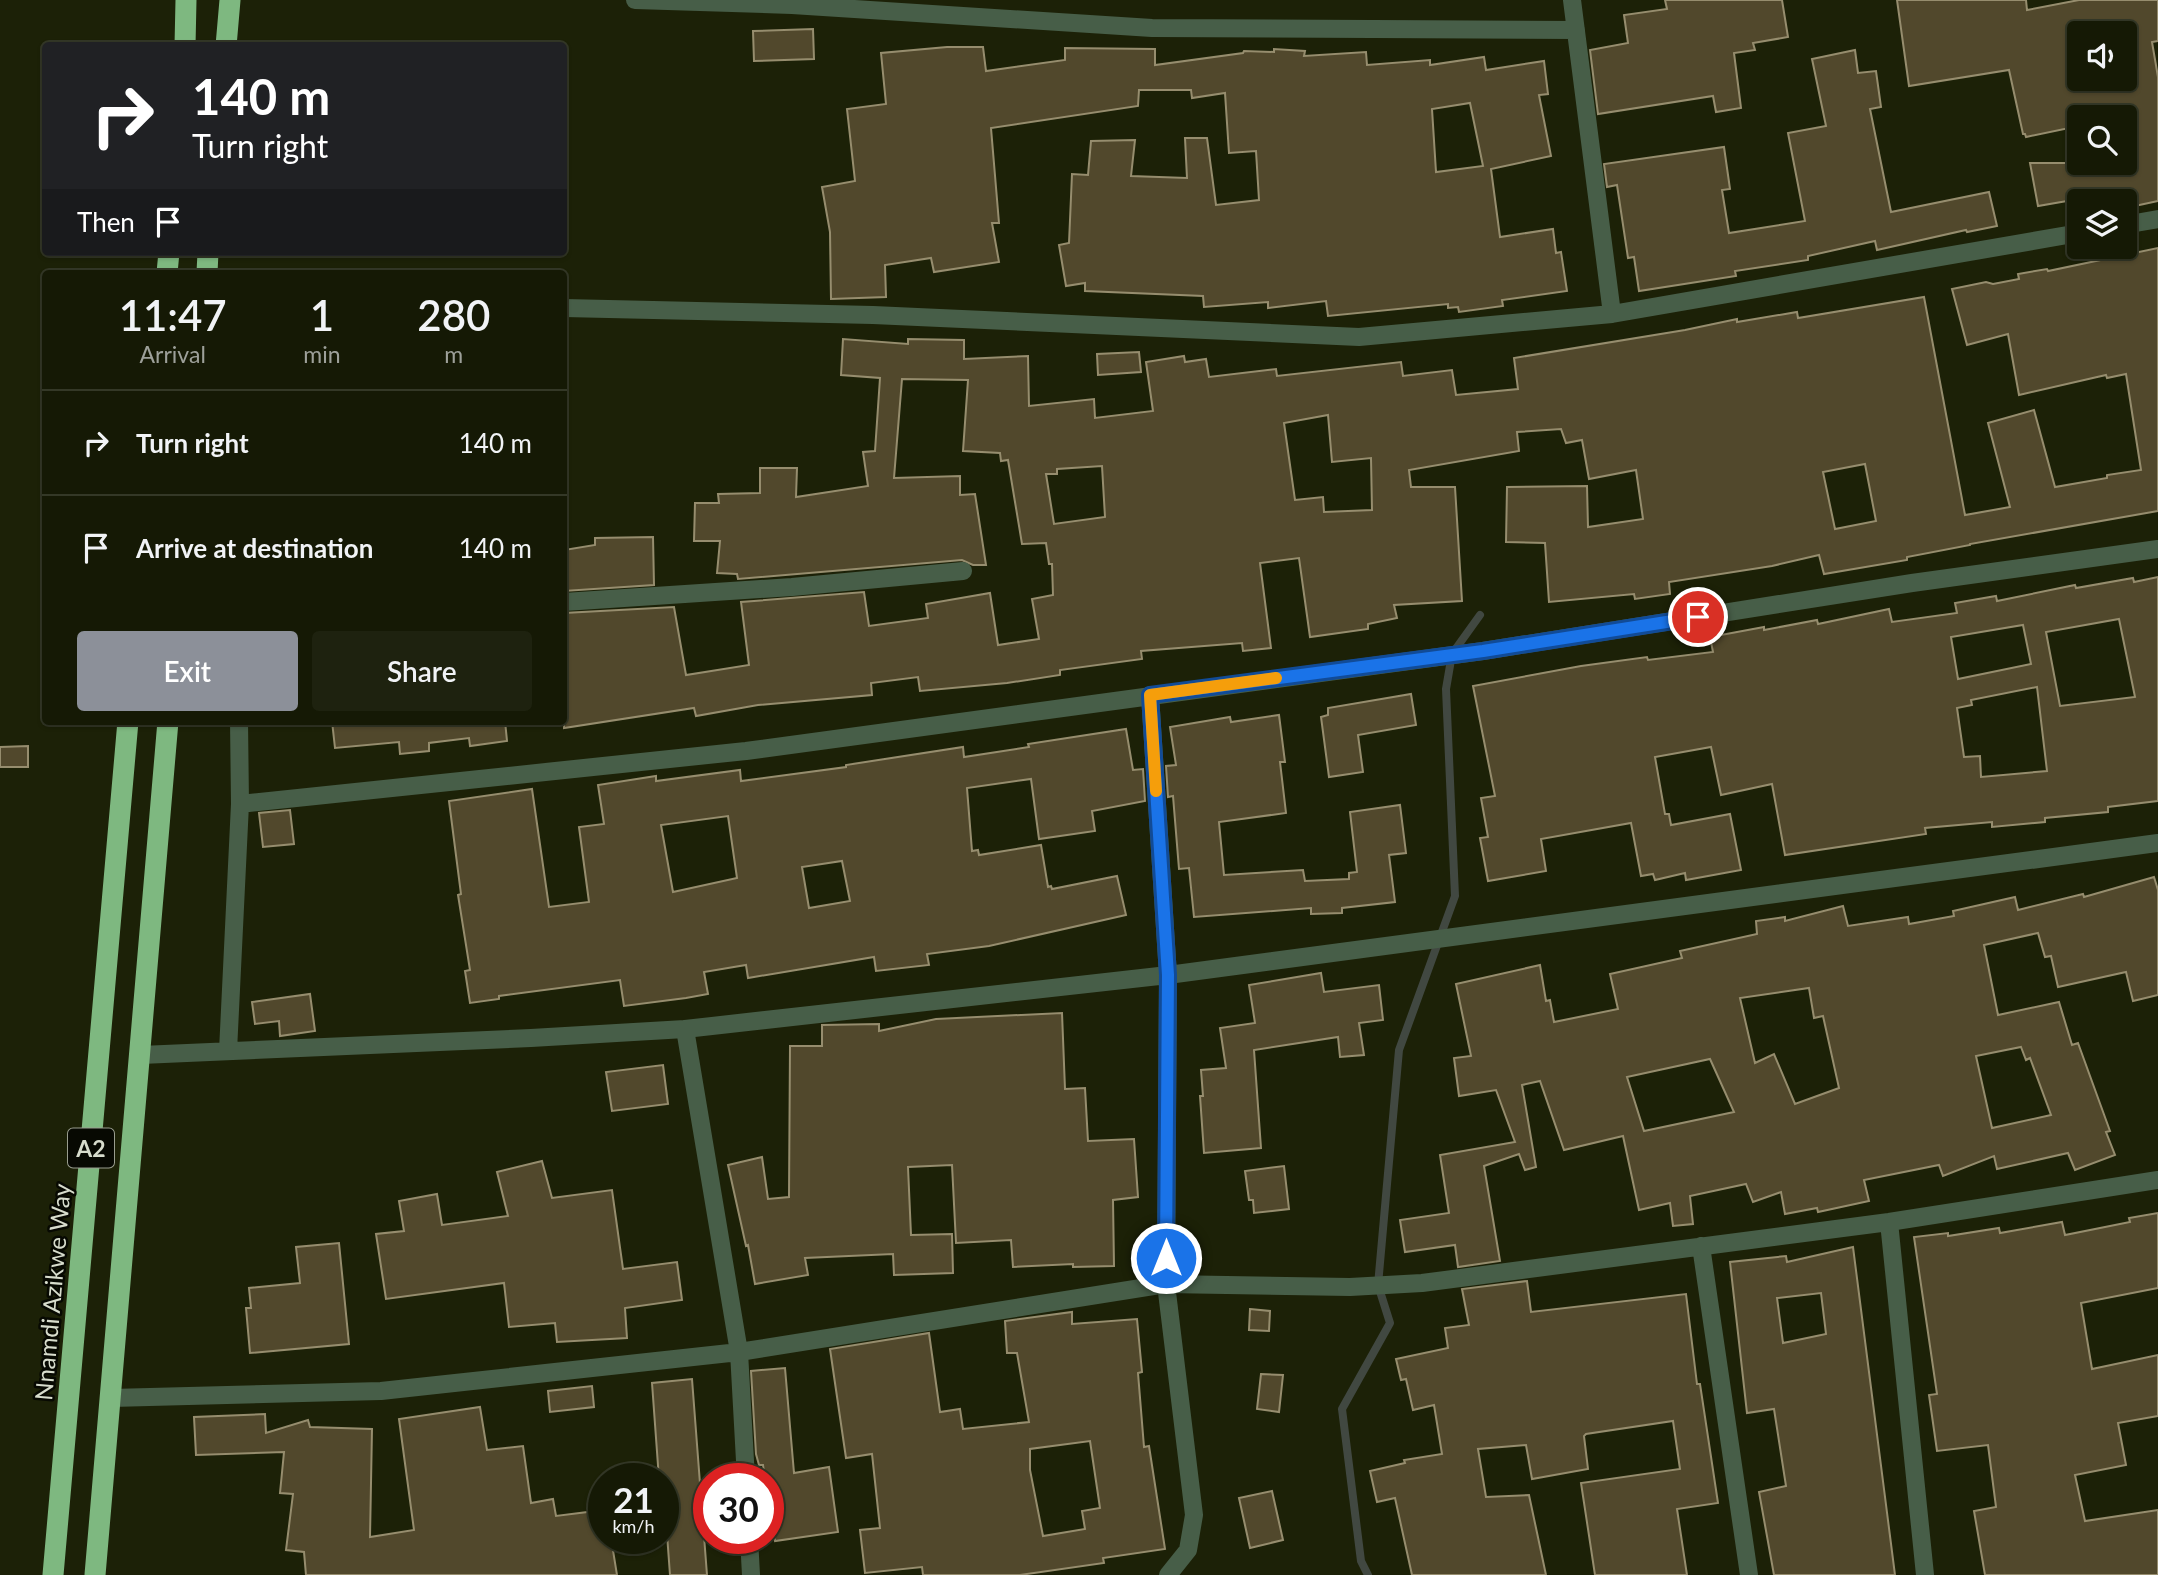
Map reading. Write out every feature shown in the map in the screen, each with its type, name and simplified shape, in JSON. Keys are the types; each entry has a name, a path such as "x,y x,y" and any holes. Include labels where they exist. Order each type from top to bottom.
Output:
{"highway":[{"path":"185,42 186,0"},
{"path":"226,42 230,0"},
{"name":"Nnamdi Azikwe Way","path":"54,1575 128,725"},
{"name":"A2","path":"95,1575 168,725"}],"street":[{"path":"635,0 927,7 1153,28 1576,30"},
{"path":"1572,0 1612,314"},
{"path":"2137,223 2158,219"},
{"path":"567,307 873,315 1359,337 1612,314 2067,235"},
{"path":"240,804 746,751 1483,651 1912,583 2158,549"},
{"path":"567,603 792,587 963,571"},
{"path":"1150,695 1168,975 1166,1284 1194,1515 1188,1550 1168,1575"},
{"path":"228,1051 240,804 239,725"},
{"path":"141,1055 517,1039 685,1028 1168,975 2158,843"},
{"path":"685,1028 739,1352 745,1463"},
{"path":"111,1398 381,1391 739,1352 1166,1284 1350,1287 1422,1283 1889,1222 2158,1180"},
{"path":"1889,1222 1925,1575"},
{"path":"1702,1246 1749,1575"},
{"path":"750,1554 751,1575"}],"building":[{"path":"1665,0 1782,0 1788,37 1753,43 1755,50 1734,53 1741,108 1716,112 1713,96 1598,114 1590,50 1628,43 1624,15 1667,9"},
{"path":"1897,0 2026,0 2027,10 2079,0 2158,0 2158,41 2152,42 2158,77 2158,201 2137,206 2137,189 2067,189 2067,201 2038,206 2030,163 2067,163 2067,175 2137,175 2137,105 2067,105 2067,128 2026,137 2023,134 2009,70 1909,86"},
{"path":"813,29 814,59 754,61 753,31"},
{"path":"947,47 983,47 986,71 1065,60 1065,48 1155,49 1155,65 1244,51 1274,52 1274,49 1305,51 1304,56 1366,52 1367,65 1430,60 1430,65 1484,57 1486,70 1544,61 1548,94 1539,95 1551,156 1491,169 1500,237 1553,229 1556,253 1561,252 1567,291 1502,300 1503,306 1459,312 1458,307 1448,308 1448,304 1328,316 1326,301 1268,308 1268,302 1204,307 1203,296 1085,291 1085,283 1066,286 1059,245 1069,243 1072,174 1088,175 1091,141 1135,140 1131,176 1187,178 1185,138 1207,138 1216,205 1259,200 1256,151 1229,153 1225,93 1192,98 1191,90 1139,90 1138,106 991,128 999,223 992,223 999,262 934,272 931,258 885,265 886,297 831,299 830,232 822,187 855,181 847,109 886,104 881,53","holes":["1470,103 1483,166 1436,172 1432,109"]},
{"path":"1855,50 1858,73 1876,71 1881,107 1870,109 1891,212 1989,192 1997,226 1967,232 1966,230 1877,250 1875,241 1808,256 1808,260 1735,271 1736,276 1639,291 1634,257 1628,258 1617,185 1607,187 1604,164 1724,147 1730,189 1722,190 1729,233 1805,221 1788,133 1826,126 1812,59"},
{"path":"2158,248 2158,511 1970,544 1907,557 1907,560 1824,574 1819,555 1772,566 1669,582 1670,594 1635,599 1634,594 1549,602 1545,543 1506,542 1507,487 1587,486 1588,527 1643,519 1636,470 1589,479 1582,440 1566,443 1561,429 1517,432 1519,451 1409,470 1411,487 1455,487 1462,601 1394,605 1397,618 1368,624 1368,629 1310,637 1299,558 1260,563 1271,648 1243,651 1242,643 1141,651 1142,659 1060,670 1060,675 1007,683 920,691 918,677 871,683 872,695 758,705 696,716 694,708 564,728 564,725 567,725 567,613 674,607 686,675 749,665 741,602 864,592 869,626 928,618 926,604 990,593 998,645 1039,639 1032,599 1053,595 1052,564 1049,564 1046,543 1022,544 1008,460 1001,461 1000,453 963,451 968,380 902,379 894,478 960,476 960,495 975,494 986,565 973,565 962,560 738,579 737,574 717,573 720,541 694,541 695,503 719,503 718,494 760,493 760,468 797,468 796,497 868,486 863,452 875,451 880,378 841,375 843,339 908,344 908,339 964,340 964,359 1028,356 1029,406 1094,399 1095,418 1153,411 1146,362 1184,356 1185,362 1206,359 1209,377 1276,369 1277,376 1401,362 1403,376 1452,370 1456,395 1518,389 1514,358 1737,319 1737,322 1797,312 1798,318 1924,297 1965,515 2010,507 1988,423 2034,410 2055,487 2141,470 2126,374 2107,378 2106,375 2019,395 2008,334 1967,345 1952,289 2019,279 2018,274 2048,271 2105,259 2137,259 2137,252","holes":["1328,415 1332,462 1371,458 1372,510 1324,512 1323,497 1295,500 1284,423","1865,464 1876,521 1835,529 1823,472","1102,466 1105,517 1054,524 1046,474 1057,474 1057,469"]},
{"path":"1139,352 1141,372 1098,375 1097,354"},
{"path":"653,537 654,585 567,591 567,550 595,545 595,538"},
{"path":"2158,577 2158,801 2108,807 2108,812 2045,818 2045,822 1992,827 1992,822 1925,828 1926,834 1785,855 1772,784 1721,795 1711,747 1655,757 1665,814 1669,814 1671,825 1730,814 1741,870 1686,880 1685,873 1655,880 1653,874 1641,876 1631,823 1541,839 1546,871 1488,881 1480,838 1488,837 1481,798 1495,796 1473,686 1581,666 1713,652 1710,637 1764,627 1764,630 1817,620 1818,624 1889,609 1892,622 1957,613 1955,603 1996,596 1997,601 2075,585 2076,588 2133,578 2134,582","holes":["2119,619 2135,697 2060,706 2046,632","2023,625 2031,664 1958,679 1951,637","2037,687 2047,771 1981,777 1980,756 1964,757 1957,708 1972,705 1971,700"]},
{"path":"1411,694 1416,725 1358,735 1363,772 1329,777 1321,717 1328,715 1328,708"},
{"path":"1279,715 1285,762 1280,762 1286,813 1219,822 1224,875 1303,870 1305,881 1349,879 1349,873 1357,872 1350,812 1400,805 1406,853 1389,855 1395,902 1342,908 1342,913 1311,914 1311,908 1194,917 1189,868 1179,869 1173,796 1168,797 1166,766 1176,765 1170,727 1230,717 1231,722"},
{"path":"332,725 505,725 507,741 470,746 469,738 429,743 429,751 400,754 399,742 335,748"},
{"path":"1126,729 1133,770 1143,769 1145,801 1092,811 1095,831 1039,839 1031,779 967,788 972,851 978,850 979,855 1041,845 1048,887 1051,886 1052,889 1117,876 1126,915 989,946 927,954 929,965 876,971 874,957 748,978 746,965 704,972 708,994 686,998 624,1006 620,980 499,996 499,999 470,1003 465,971 470,970 458,895 461,894 449,801 532,789 549,907 589,902 579,827 604,824 598,785 656,776 656,781 740,770 741,781 963,747 964,757 1029,747 1028,744","holes":["728,816 737,878 673,892 661,825","842,861 850,901 809,908 802,867"]},
{"path":"28,746 28,767 0,767 0,747"},
{"path":"290,810 294,844 263,847 259,813"},
{"path":"2154,877 2158,890 2158,995 2133,1001 2126,972 2058,987 2051,956 2045,957 2038,933 1984,945 1998,1015 2059,1002 2072,1045 2078,1043 2110,1131 2106,1132 2115,1155 2075,1170 2068,1153 1997,1169 1994,1156 1943,1176 1939,1165 1864,1180 1869,1201 1818,1212 1817,1208 1785,1214 1781,1192 1753,1202 1746,1184 1690,1196 1693,1224 1673,1226 1670,1203 1639,1210 1623,1136 1564,1150 1540,1081 1522,1085 1536,1167 1525,1170 1519,1154 1484,1166 1500,1261 1458,1267 1455,1245 1405,1252 1400,1220 1449,1213 1440,1155 1515,1142 1496,1090 1459,1096 1454,1058 1471,1056 1456,984 1540,965 1546,1001 1550,1000 1554,1022 1618,1009 1610,974 1682,958 1680,951 1757,934 1756,921 1785,917 1785,921 1843,906 1848,926 1908,917 1909,924 1954,916 1953,911 2015,897 2018,910 2083,894 2084,897","holes":["1809,988 1814,1018 1823,1016 1839,1088 1795,1104 1774,1054 1755,1063 1740,998","2021,1047 2026,1060 2030,1058 2051,1115 1992,1128 1976,1056","1710,1059 1734,1112 1644,1131 1627,1077"]},
{"path":"1321,973 1324,992 1379,985 1383,1020 1359,1023 1364,1055 1340,1057 1338,1037 1254,1050 1261,1148 1204,1153 1201,1070 1226,1068 1220,1028 1255,1023 1249,985"},
{"path":"310,994 315,1031 280,1036 279,1021 255,1024 252,1002"},
{"path":"1062,1013 1065,1089 1085,1088 1088,1141 1134,1139 1138,1197 1113,1200 1114,1266 1073,1267 1073,1264 1013,1267 1011,1240 956,1243 952,1165 908,1167 911,1235 952,1234 953,1273 894,1275 893,1254 805,1258 808,1275 755,1284 728,1165 762,1157 768,1199 789,1197 790,1046 822,1046 822,1025 879,1024 879,1031 936,1019"},
{"path":"663,1065 668,1104 612,1111 606,1072"},
{"path":"542,1161 552,1198 612,1190 623,1269 677,1262 682,1300 625,1308 627,1338 557,1342 555,1323 509,1327 504,1283 386,1299 376,1234 404,1231 399,1201 437,1194 442,1225 508,1216 497,1172"},
{"path":"1284,1166 1289,1209 1254,1213 1253,1200 1249,1200 1245,1171"},
{"path":"2158,1213 2158,1288 2081,1303 2092,1369 2158,1355 2158,1416 2118,1423 2126,1465 2075,1475 2085,1521 2158,1510 2158,1575 1985,1575 1974,1511 1996,1507 1988,1445 1937,1451 1929,1395 1937,1394 1914,1237 1948,1233 1948,1236 1999,1228 2000,1233 2062,1222 2065,1235 2130,1222 2129,1218"},
{"path":"339,1243 349,1344 250,1353 246,1308 251,1308 249,1288 300,1283 296,1247"},
{"path":"1853,1247 1895,1575 1774,1575 1759,1492 1786,1486 1774,1409 1747,1413 1730,1262 1786,1256 1787,1262","holes":["1821,1293 1826,1334 1783,1343 1777,1298"]},
{"path":"1527,1281 1531,1312 1686,1294 1697,1384 1700,1384 1718,1503 1677,1509 1687,1575 1595,1575 1581,1483 1680,1469 1673,1421 1586,1434 1584,1436 1588,1469 1532,1479 1526,1445 1478,1449 1486,1497 1529,1495 1546,1575 1412,1575 1395,1498 1377,1502 1370,1471 1405,1463 1404,1460 1442,1454 1434,1405 1413,1410 1406,1379 1401,1380 1396,1359 1448,1348 1445,1328 1469,1325 1462,1289"},
{"path":"1250,1309 1270,1311 1269,1331 1249,1330"},
{"path":"1072,1312 1072,1324 1137,1319 1144,1447 1149,1446 1165,1549 1103,1558 1104,1563 1020,1575 923,1575 922,1567 865,1573 860,1530 880,1528 872,1454 846,1458 830,1349 929,1333 940,1412 960,1409 963,1429 1029,1422 1017,1353 1007,1353 1005,1321","holes":["1090,1441 1100,1508 1082,1511 1085,1529 1043,1536 1030,1470 1030,1449"]},
{"path":"785,1368 794,1473 829,1467 838,1532 784,1540 784,1463 758,1463 751,1371"},
{"path":"1261,1374 1283,1375 1279,1412 1257,1409"},
{"path":"692,1379 698,1463 693,1463 693,1554 705,1554 707,1575 670,1575 668,1554 679,1554 679,1463 658,1463 652,1383"},
{"path":"592,1386 594,1407 550,1412 548,1391"},
{"path":"480,1407 487,1450 523,1446 531,1503 553,1499 556,1516 588,1512 588,1554 614,1554 617,1575 306,1575 304,1552 286,1550 293,1494 280,1493 284,1452 196,1455 194,1417 265,1414 266,1433 308,1420 310,1427 372,1429 370,1537 414,1530 399,1419"},
{"path":"1272,1491 1283,1540 1250,1548 1239,1498"}],"waterway":[{"path":"1368,1575 1361,1561 1342,1409 1390,1323 1378,1285 1399,1050 1455,896 1446,689 1452,654 1480,615"}],"slow traffic":[{"path":"1156,791 1150,695 1276,678"}],"route":[{"path":"1166,1258 1168,975 1150,695 1483,651 1698,617"}]}
